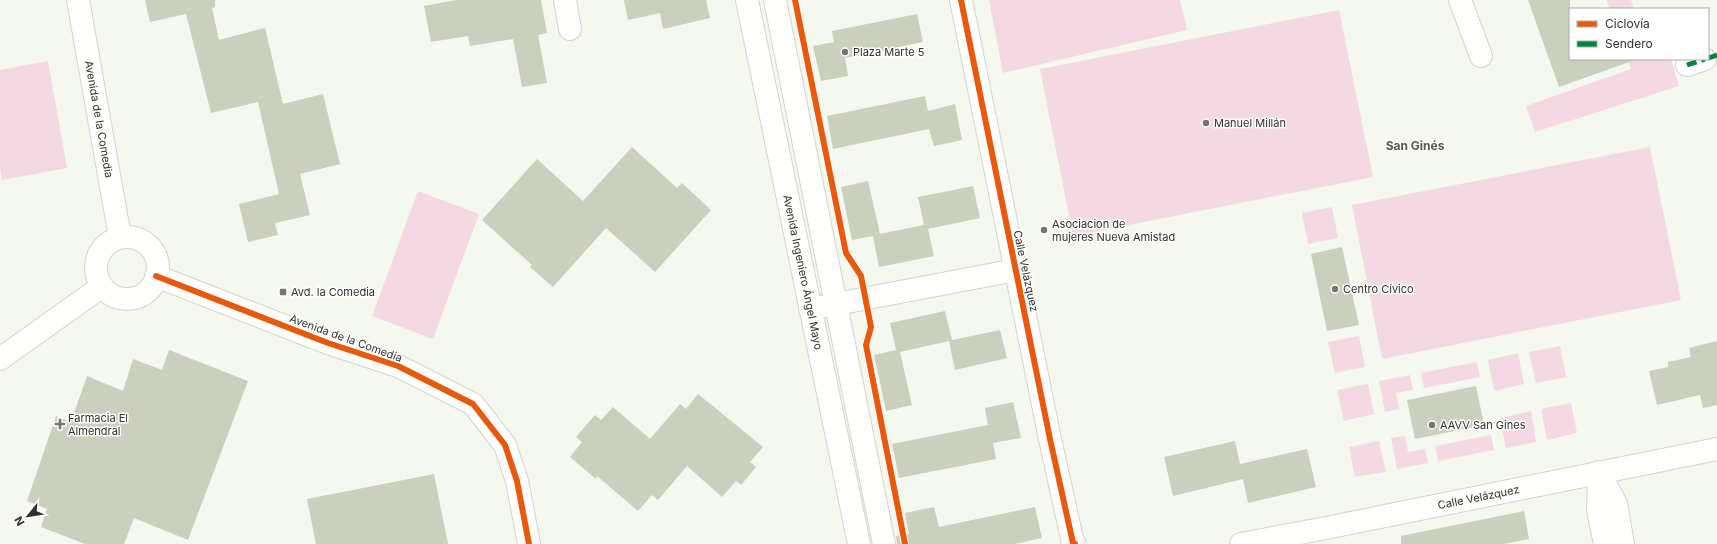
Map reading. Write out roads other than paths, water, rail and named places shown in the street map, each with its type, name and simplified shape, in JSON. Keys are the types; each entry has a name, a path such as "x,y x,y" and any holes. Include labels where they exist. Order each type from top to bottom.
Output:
{"street":[{"name":"Avenida de la Comedia","path":"78,0 120,237"},
{"path":"565,0 570,29"},
{"name":"Avenida Ingeniero Ángel Mayo","path":"747,0 859,544"},
{"path":"775,0 884,544"},
{"name":"Calle Velázquez","path":"961,0 1050,439 1073,543 1075,544"},
{"path":"1460,0 1481,56"},
{"path":"120,237 136,238 150,246 158,261 156,276 149,290 138,298 128,300 118,298 109,294 101,287 97,277 96,267 98,257 103,248 111,241 120,237"},
{"path":"810,309 1016,270"},
{"name":"Avenida de la Comedia","path":"156,276 328,343 398,366 472,404 505,445 517,481 529,544"},
{"path":"0,359 101,287"},
{"name":"Calle Velázquez","path":"1241,544 1333,536 1599,472 1717,449"},
{"path":"1599,472 1598,510 1605,544"},
{"path":"1599,472 1616,504 1623,544"}],"place":[{"name":"Plaza Marte 5","path":"845,52"},
{"name":"Manuel Millán","path":"1206,123"},
{"name":"Asociacion de mujeres Nueva Amistad","path":"1044,230"},
{"name":"Centro Cívico","path":"1335,289"},
{"name":"Avd. la Comedia","path":"283,292"},
{"name":"Farmacia El Almendral","path":"60,424"},
{"name":"AAVV San Gines","path":"1432,425"}],"district":[{"name":"San Ginés","path":"1415,145"}]}
